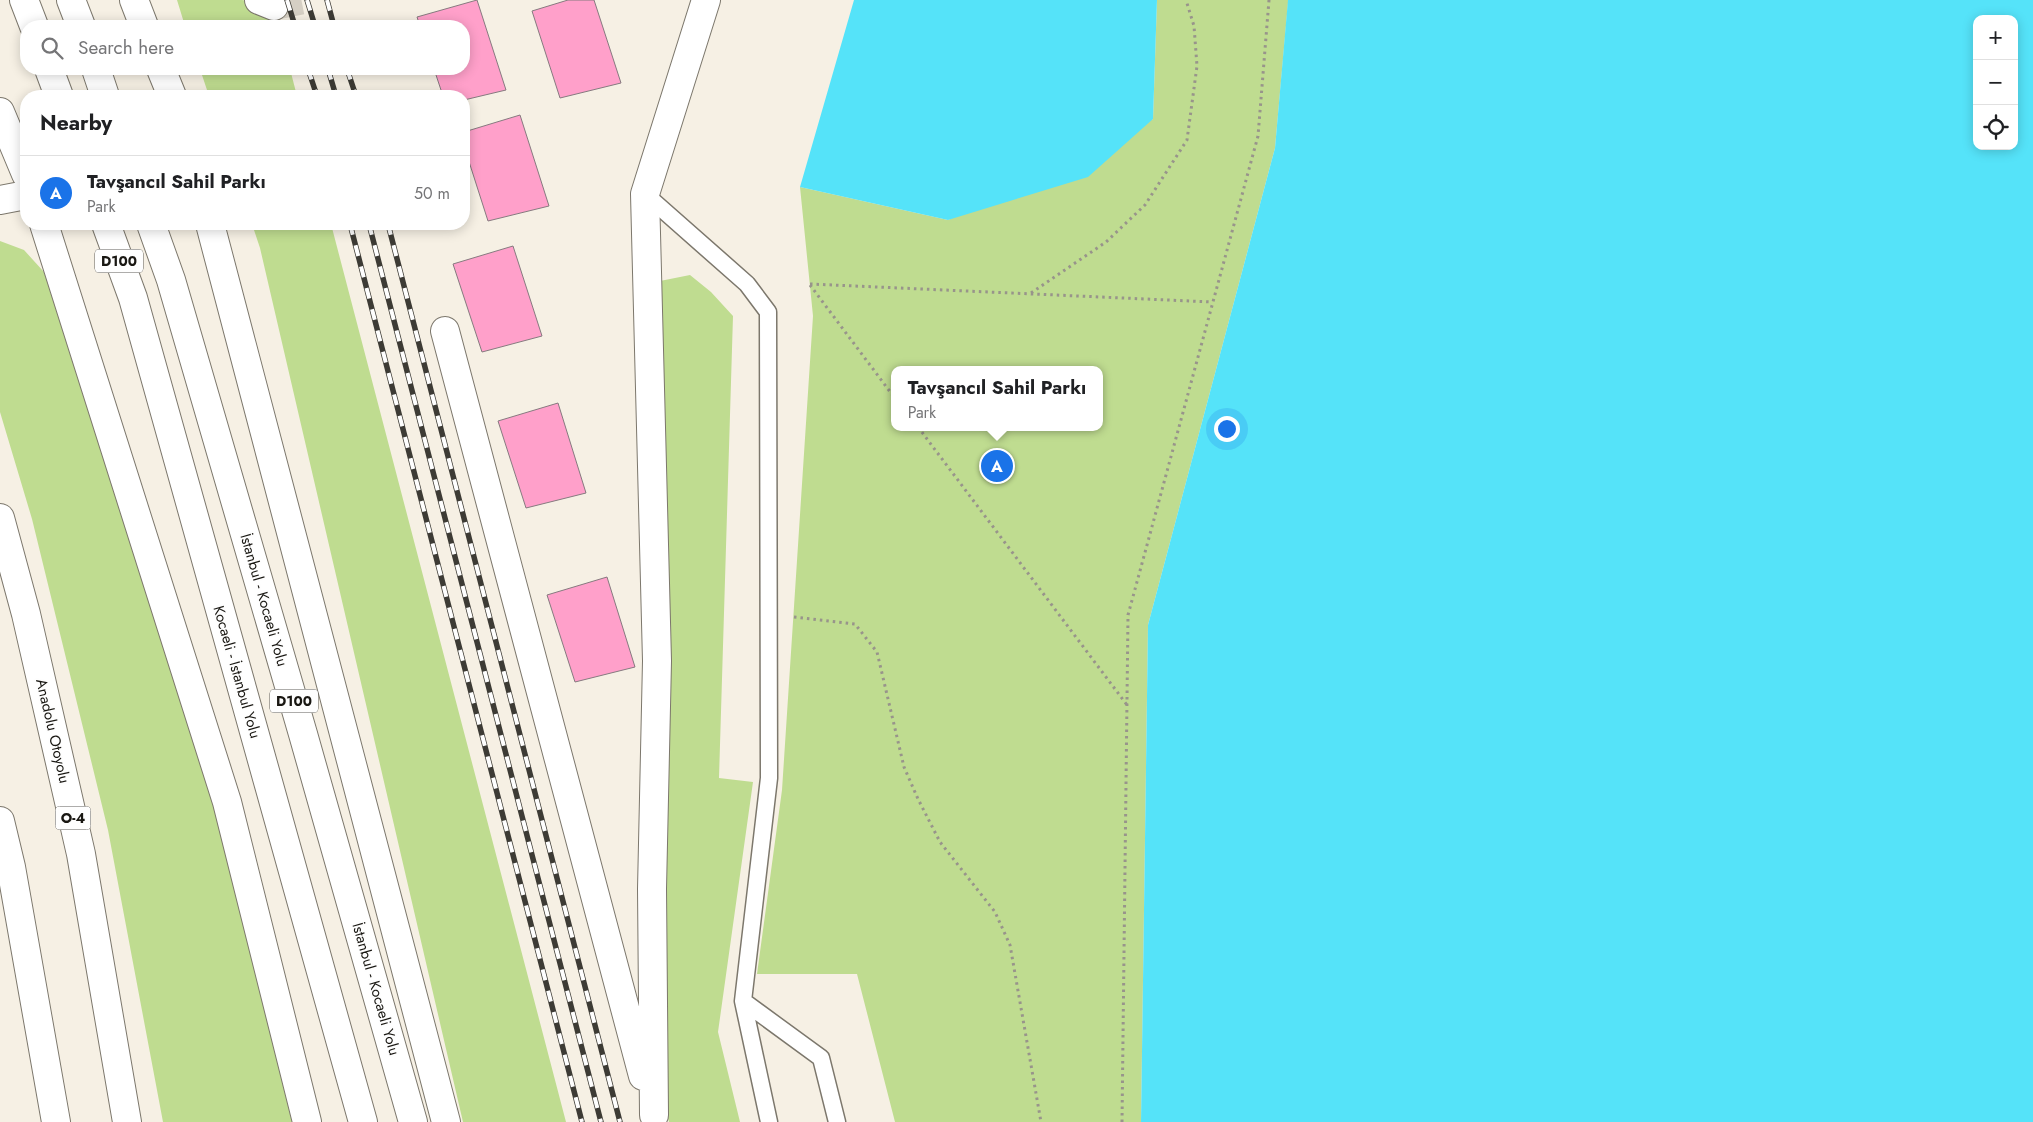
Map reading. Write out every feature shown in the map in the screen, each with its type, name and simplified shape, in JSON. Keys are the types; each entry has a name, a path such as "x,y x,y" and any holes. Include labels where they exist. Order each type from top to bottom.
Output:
{"main road":[{"path":"24,0 32,20"},
{"path":"71,0 79,20"},
{"path":"134,0 142,20"},
{"path":"149,0 154,20"},
{"path":"655,1118 652,889 657,661 645,194 706,0"},
{"path":"51,75 57,90"},
{"path":"98,75 103,90"},
{"path":"164,75 171,90"},
{"path":"169,75 173,90"},
{"path":"0,112 20,160"},
{"path":"0,200 20,196"},
{"path":"46,230 226,802 308,1122"},
{"name":"Kocaeli - İstanbul Yolu","path":"108,230 133,298 363,1122"},
{"name":"İstanbul - Kocaeli Yolu","path":"152,230 170,280 306,743 413,1122"},
{"path":"212,230 446,1122"},
{"path":"444,331 655,1118"},
{"name":"Anadolu Otoyolu","path":"0,518 26,614 81,854 126,1122"},
{"path":"0,821 11,867 56,1122"}],"lane":[{"path":"645,194 747,284 768,312 769,778 743,1001 769,1122"},
{"path":"743,1001 821,1058 837,1122"}],"path":[{"path":"1029,294 1106,242 1145,204 1187,140 1197,66 1194,26 1186,0"},
{"path":"1122,1122 1128,615 1258,136 1269,0"},
{"path":"891,393 810,284 1212,302"},
{"path":"921,431 1127,705"},
{"path":"793,617 855,624 877,652 904,767 918,799 940,842 995,912 1010,945 1042,1122"}],"green space":[{"path":"177,0 242,0 274,6 278,20 183,20"},
{"path":"1157,0 1288,0 1275,148 1148,625 1141,1122 895,1122 857,974 757,974 782,790 813,316 800,187 948,220 1153,119"},
{"path":"202,75 292,75 295,90 207,90"},
{"path":"254,230 333,230 566,1122 463,1122 260,248"},
{"path":"0,241 24,250 44,272 217,817 292,1122 163,1122 108,830 32,519 0,412"},
{"path":"690,275 711,292 733,316 719,778 753,782 718,1032 740,1122 669,1122 661,1092 655,282"}],"water":[{"path":"854,0 1157,0 1153,119 1088,177 948,220 800,187"},
{"path":"1288,0 2033,0 2033,1122 1141,1122 1148,625 1275,148"}],"building":[{"path":"477,0 506,90 470,99 470,90 441,90 436,75 470,75 470,20 418,20 417,17"},
{"path":"568,0 594,0 621,83 560,98 532,11"},
{"path":"520,115 549,206 488,221 470,165 470,130"},
{"path":"513,246 542,336 482,352 453,264"},
{"path":"558,403 586,493 526,508 498,421"},
{"path":"607,577 635,667 575,682 547,595"}],"tunnel":[{"path":"274,6 304,0"}],"railway":[{"path":"287,0 293,20"},
{"path":"307,0 313,20"},
{"path":"327,0 332,20"},
{"path":"310,75 315,90"},
{"path":"330,75 334,90"},
{"path":"349,75 354,90"},
{"path":"352,230 582,1122"},
{"path":"371,230 601,1122"},
{"path":"390,230 620,1122"}],"place":[{"name":"Tavşancıl Sahil Parkı","path":"997,466"}]}
